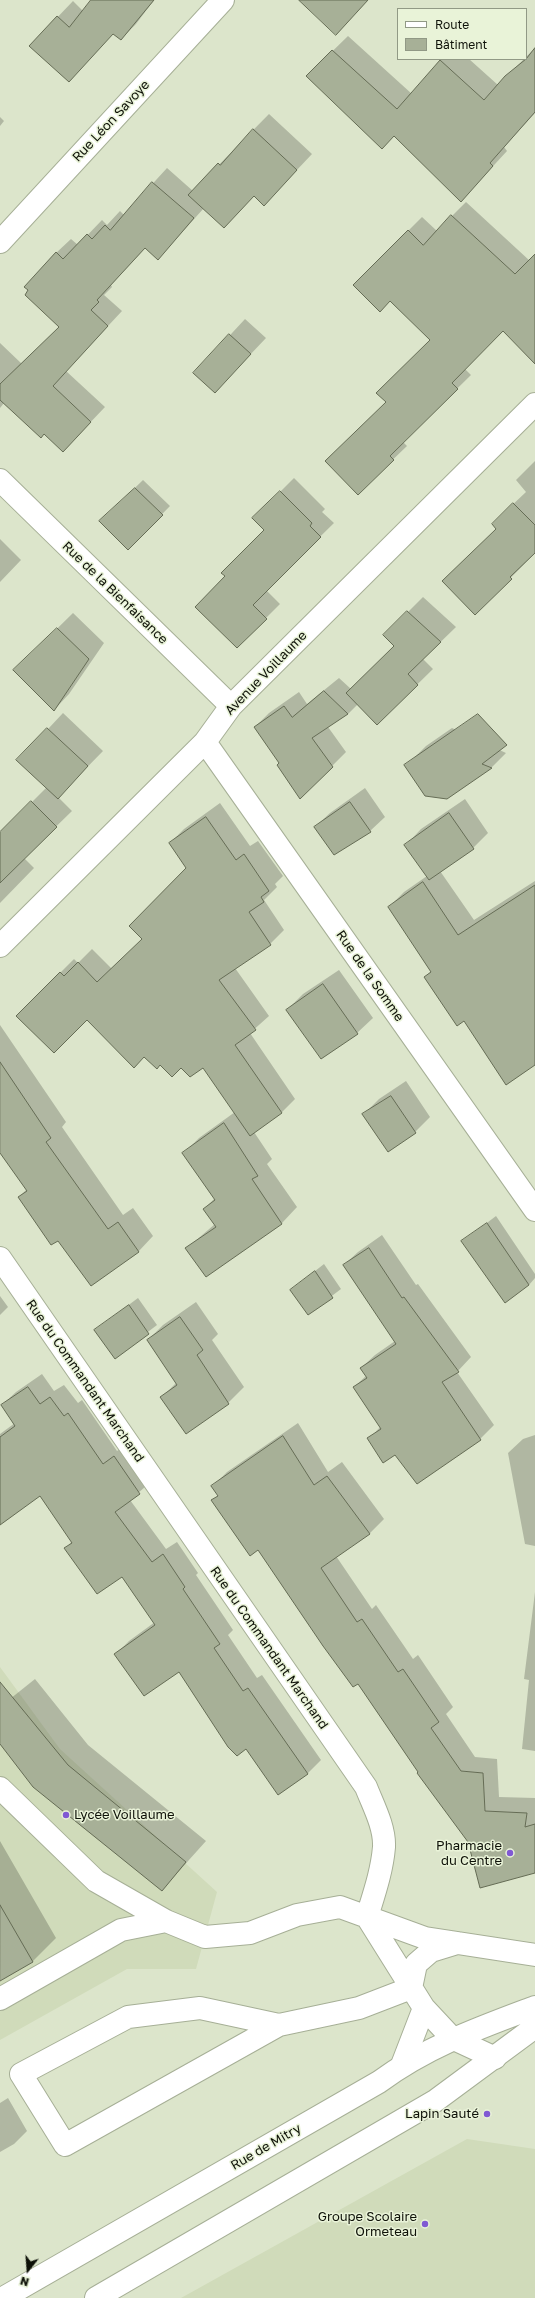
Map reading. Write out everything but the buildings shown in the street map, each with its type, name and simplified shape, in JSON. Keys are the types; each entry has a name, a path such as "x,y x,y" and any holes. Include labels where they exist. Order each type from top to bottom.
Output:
{"street":[{"name":"Rue Léon Savoye","path":"0,242 223,0"},
{"name":"Avenue Voillaume","path":"0,946 205,742 231,706 535,404"},
{"name":"Rue de la Bienfaisance","path":"0,480 231,706"},
{"name":"Rue de la Somme","path":"205,742 535,1210"},
{"name":"Rue du Commandant Marchand","path":"0,1258 366,1787 377,1813 384,1846 377,1884 367,1917"},
{"path":"0,1788 96,1882 166,1921 205,1937 250,1933 297,1915 340,1907 425,1938 535,1955"},
{"path":"367,1917 424,2008 452,2038 495,2058"},
{"path":"0,1999 121,1930 166,1921"},
{"path":"411,1988 416,1964 431,1951 457,1943"},
{"path":"279,2025 200,2008 128,2017 21,2074 65,2145 279,2025 359,2008 411,1988"},
{"name":"Rue de Mitry","path":"3,2298 379,2082 402,2065 452,2038 535,2007"},
{"path":"402,2065 424,2008"},
{"path":"96,2298 398,2124 435,2101 535,2027"}],"shaded area":[{"name":"Lycée Voillaume","path":"0,1667 60,1749 217,1892 196,1969 127,1969 0,2040"},
{"name":"Groupe Scolaire Ormeteau","path":"467,2139 535,2149 535,2298 181,2298"}],"place":[{"name":"Lycée Voillaume","path":"66,1815"},
{"name":"Pharmacie du Centre","path":"510,1853"},
{"name":"Lapin Sauté","path":"487,2114"},
{"name":"Groupe Scolaire Ormeteau","path":"425,2224"}]}
